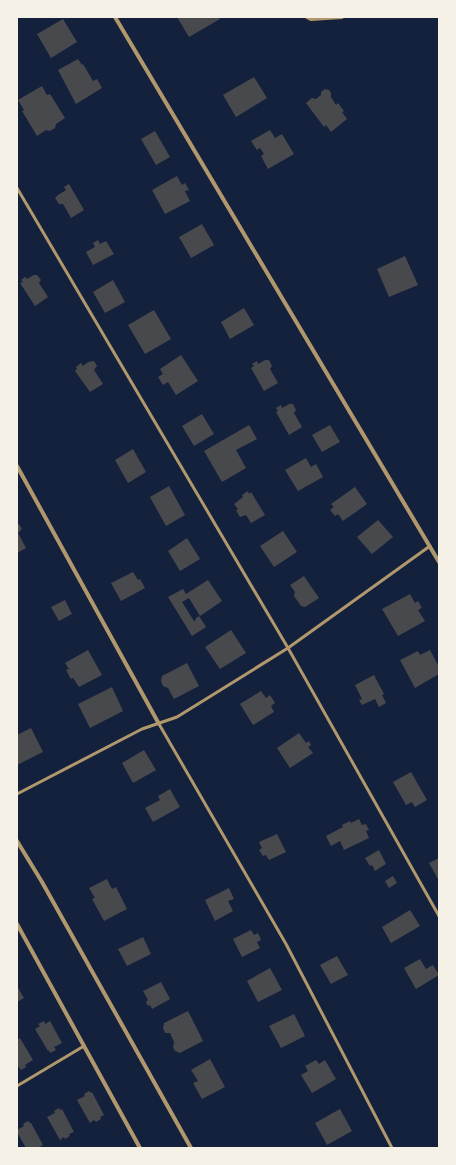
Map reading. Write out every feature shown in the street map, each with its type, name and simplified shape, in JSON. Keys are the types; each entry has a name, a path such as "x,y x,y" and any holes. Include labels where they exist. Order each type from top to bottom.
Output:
{"street":[{"path":"114,17 439,562"},
{"path":"307,17 311,19 342,17"},
{"path":"17,466 159,724"},
{"path":"17,841 42,882 191,1148"},
{"path":"17,924 140,1148"}],"lane":[{"path":"17,188 288,648 439,916"},
{"path":"17,794 142,729 177,717 288,648 430,546"},
{"path":"159,724 286,944 392,1148"},
{"path":"17,1086 84,1046"}],"building":[{"path":"177,17 218,17 220,19 189,37"},
{"path":"63,19 77,42 51,58 37,34"},
{"path":"78,59 82,65 83,64 93,81 97,79 102,88 76,104 58,70"},
{"path":"254,77 267,98 236,117 223,95"},
{"path":"42,86 47,95 50,94 65,118 56,124 55,128 50,131 46,130 37,136 22,111 24,110 18,100"},
{"path":"325,89 329,90 331,97 336,105 338,103 344,111 342,112 347,119 331,132 326,125 324,127 306,103 312,98 316,99"},
{"path":"270,130 275,138 282,134 294,154 268,169 261,156 264,154 260,148 257,150 251,141"},
{"path":"155,131 170,157 156,165 141,139"},
{"path":"177,176 182,185 185,183 189,190 185,191 190,201 165,214 152,190"},
{"path":"69,184 84,210 71,218 63,204 59,204 55,198 66,190 64,187"},
{"path":"202,224 214,245 191,258 179,237"},
{"path":"98,240 100,244 106,241 114,254 93,265 86,252 95,247 93,243"},
{"path":"405,256 418,285 389,297 377,269"},
{"path":"37,275 41,280 39,283 48,297 35,306 20,283 23,282 21,280 25,277 27,279"},
{"path":"113,280 125,302 105,313 93,292"},
{"path":"244,308 254,325 230,339 221,322"},
{"path":"154,310 171,339 145,354 128,325"},
{"path":"181,355 198,381 176,395 168,382 163,385 158,377 163,374 160,369"},
{"path":"265,360 269,360 272,366 270,369 278,383 264,391 251,368 254,366 252,364 257,361 258,364"},
{"path":"94,361 97,366 94,370 103,384 90,392 75,371 77,369 76,367 81,363 83,366 88,362"},
{"path":"289,404 293,404 296,410 294,413 302,427 289,435 276,412 278,411 276,408 281,405 282,408"},
{"path":"202,414 214,434 194,446 182,426"},
{"path":"249,425 257,439 236,450 246,468 222,482 204,451"},
{"path":"330,425 340,442 322,452 312,435"},
{"path":"133,449 146,472 128,483 115,460"},
{"path":"306,458 311,467 316,464 323,477 298,491 285,470"},
{"path":"169,486 185,515 166,526 150,497"},
{"path":"355,487 367,504 343,521 338,514 335,516 330,510 334,507 331,504"},
{"path":"248,491 249,494 251,492 265,515 251,523 246,515 240,517 236,510 238,509 234,504"},
{"path":"378,520 393,537 372,554 357,537"},
{"path":"17,524 19,524 22,529 18,533 26,548 17,553"},
{"path":"283,531 297,552 274,567 260,546"},
{"path":"187,538 200,559 180,571 168,551"},
{"path":"133,572 138,580 140,579 145,588 121,601 111,583"},
{"path":"304,576 319,598 305,607 301,606 294,596 295,592 290,585"},
{"path":"208,580 222,601 200,616 189,598 182,602 194,621 196,621 195,619 199,616 206,627 192,636 168,597 183,589 186,594"},
{"path":"410,594 415,603 418,601 422,608 418,610 425,621 398,636 382,609"},
{"path":"65,600 72,614 59,621 51,607"},
{"path":"231,630 246,653 220,669 205,647"},
{"path":"88,650 102,675 79,687 73,678 71,679 66,670 69,669 65,663"},
{"path":"430,650 439,667 439,674 415,688 400,660 418,651 420,655"},
{"path":"187,663 199,686 174,699 168,688 163,686 161,681 162,676"},
{"path":"374,675 384,694 382,695 386,703 379,707 375,699 362,705 359,700 362,699 355,685"},
{"path":"112,687 123,711 90,728 78,704"},
{"path":"261,691 266,698 270,695 275,703 271,706 274,712 253,725 240,704"},
{"path":"31,728 43,752 17,765 17,735"},
{"path":"299,733 306,743 309,741 311,745 308,747 313,753 290,768 277,748"},
{"path":"144,750 156,770 133,783 122,763"},
{"path":"411,772 427,800 415,807 412,802 406,805 393,782"},
{"path":"170,789 180,807 153,822 145,808 160,800 158,796"},
{"path":"359,819 362,825 366,824 369,830 366,831 369,838 344,850 340,841 331,846 326,836 343,827 342,825"},
{"path":"277,834 286,852 269,860 266,855 263,856 259,850 262,848 259,842"},
{"path":"379,850 386,864 375,871 372,865 370,866 365,858"},
{"path":"439,858 439,881 429,863"},
{"path":"393,876 397,883 389,888 385,881"},
{"path":"107,879 112,889 116,887 127,909 104,921 92,899 95,898 89,888"},
{"path":"229,888 234,899 228,901 233,911 215,921 205,900"},
{"path":"410,910 420,926 391,943 382,927"},
{"path":"251,930 254,935 258,933 261,940 257,942 260,948 242,957 233,939"},
{"path":"143,937 151,954 127,966 118,949"},
{"path":"337,956 348,975 331,984 320,965"},
{"path":"420,959 426,969 433,965 439,975 416,989 404,968"},
{"path":"270,968 282,990 258,1002 247,981"},
{"path":"161,982 170,999 152,1009 146,1002 148,1000 143,991"},
{"path":"17,986 24,998 17,1002"},
{"path":"188,1011 203,1041 180,1053 175,1051 173,1047 174,1042 170,1033 165,1033 163,1028 164,1023"},
{"path":"294,1014 305,1036 281,1048 269,1026"},
{"path":"44,1021 45,1024 50,1021 62,1043 54,1047 56,1050 50,1053 35,1029 40,1026 38,1024"},
{"path":"20,1038 33,1060 25,1065 26,1067 21,1070 17,1065 17,1040"},
{"path":"210,1059 225,1087 202,1099 193,1083 198,1081 191,1070"},
{"path":"316,1060 319,1064 325,1060 336,1079 312,1093 301,1075 308,1071 305,1066"},
{"path":"89,1091 91,1093 92,1092 104,1115 96,1122 94,1120 90,1123 77,1100 85,1096 84,1094"},
{"path":"59,1108 60,1110 62,1109 74,1132 69,1134 70,1136 65,1139 64,1137 60,1140 47,1117 55,1113 54,1111"},
{"path":"340,1109 352,1131 327,1145 315,1123"},
{"path":"28,1121 31,1123 43,1145 38,1148 26,1148 17,1132 17,1130 24,1126 23,1124"}]}
